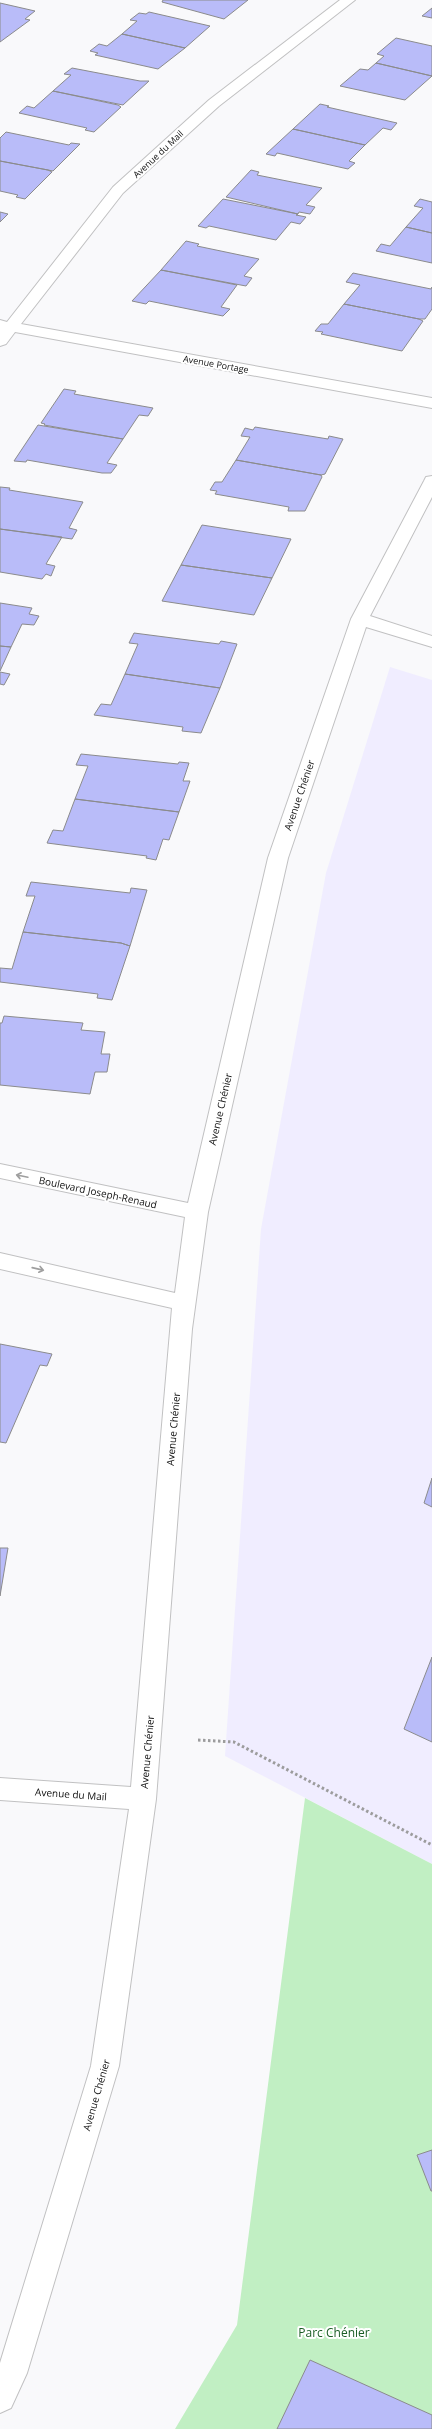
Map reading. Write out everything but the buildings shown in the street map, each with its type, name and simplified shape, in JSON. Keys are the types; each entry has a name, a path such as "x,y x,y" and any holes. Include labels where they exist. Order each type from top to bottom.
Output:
{"street":[{"name":"Avenue du Mail","path":"0,341 5,326 118,190 214,103 348,0"},
{"name":"Avenue Portage","path":"5,326 432,403"},
{"name":"Avenue Chénier","path":"0,2398 12,2373 105,2066 143,1799 184,1302 197,1212 278,858 360,619 432,481"},
{"path":"360,619 432,642"},
{"name":"Boulevard Joseph-Renaud","path":"0,1171 197,1212"},
{"path":"0,1261 184,1302"},
{"name":"Avenue du Mail","path":"0,1789 143,1799"}],"path":[{"path":"148,1737 234,1742 432,1845"}],"shaded area":[{"path":"390,667 432,680 432,1864 225,1756 261,1229 326,873"}],"green space":[{"name":"Parc Chénier","path":"305,1798 432,1864 432,2429 175,2429 237,2325"}]}
